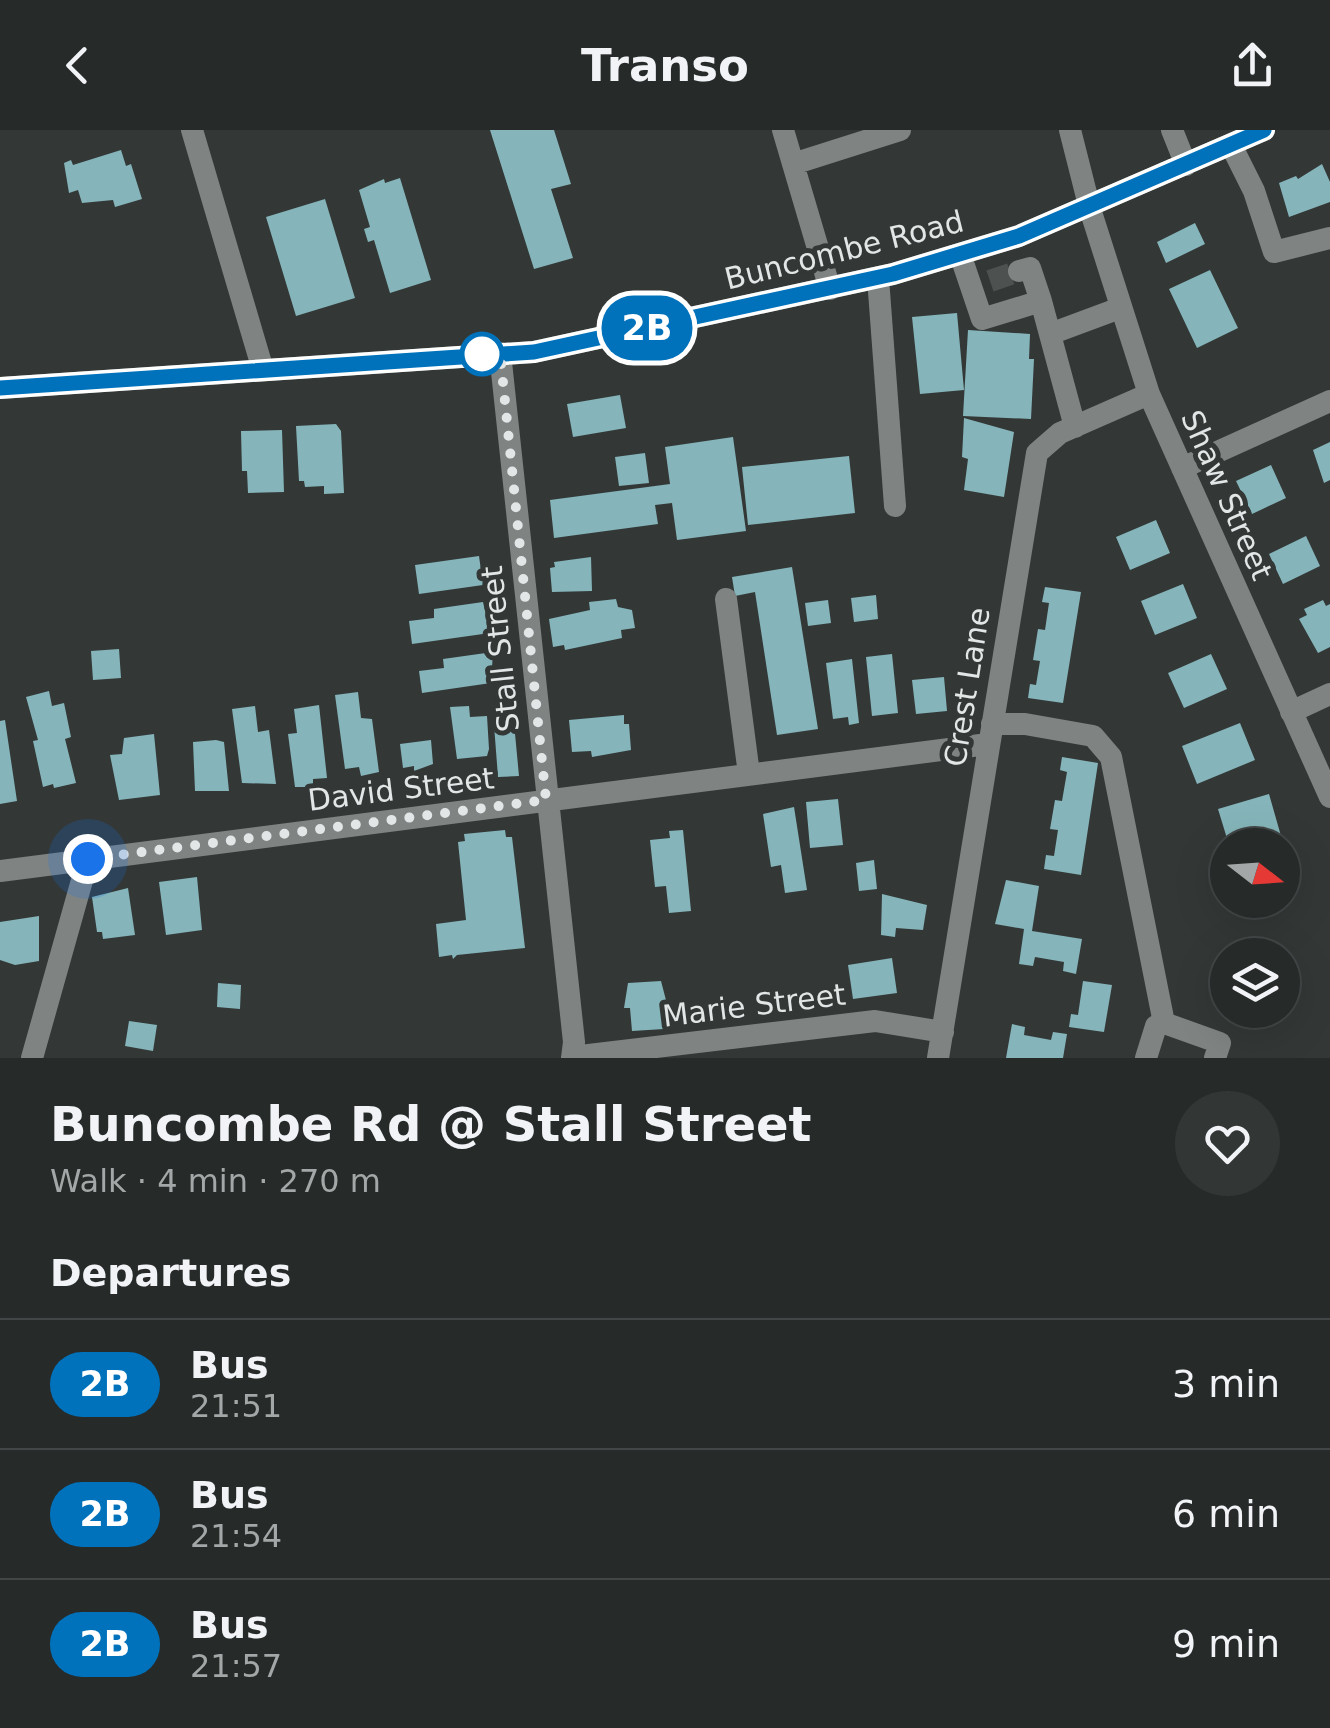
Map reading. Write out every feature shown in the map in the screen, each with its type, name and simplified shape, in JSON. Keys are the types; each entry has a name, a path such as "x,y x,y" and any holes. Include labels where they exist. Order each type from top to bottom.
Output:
{"street":[{"path":"192,130 263,370"},
{"path":"782,130 830,289"},
{"path":"792,164 900,130"},
{"name":"Shaw Street","path":"1070,130 1090,209 1149,394 1330,797"},
{"path":"1172,130 1186,166"},
{"name":"Buncombe Road","path":"0,388 534,352 878,278 960,254 1090,209 1264,130"},
{"path":"1231,145 1254,191 1274,252 1330,238"},
{"path":"960,254 981,284 982,319 1041,300"},
{"path":"1019,271 1030,268 1075,427"},
{"path":"878,278 895,506"},
{"path":"1050,334 1120,308"},
{"name":"Stall Street","path":"500,353 572,1058"},
{"name":"Crest Lane","path":"938,1058 1036,453 1049,439 1149,394"},
{"path":"1182,468 1330,401"},
{"path":"726,599 749,774"},
{"path":"1291,712 1330,694"},
{"name":"David Street","path":"0,871 749,774 990,734 1025,724 1093,736 1111,757 1164,1023"},
{"path":"32,1058 88,859"},
{"name":"Marie Street","path":"572,1058 875,1022 942,1032"},
{"path":"1146,1058 1156,1026 1164,1023 1220,1043 1216,1058"}],"building":[{"path":"490,130 554,130 571,184 551,189 573,258 534,269"},
{"path":"121,150 126,166 131,164 142,199 115,207 113,200 82,203 78,190 69,193 64,163 71,160 73,165"},
{"path":"1322,164 1330,182 1330,202 1289,217 1279,183 1296,176 1298,179"},
{"path":"400,178 431,280 390,293 374,240 368,242 364,229 370,227 359,190 384,179 385,183"},
{"path":"325,199 355,298 296,316 266,217"},
{"path":"1195,223 1205,244 1166,263 1157,242"},
{"path":"1210,270 1238,328 1197,348 1169,289"},
{"path":"957,313 964,390 920,394 912,317"},
{"path":"968,330 1030,334 1029,359 1034,359 1031,419 963,416"},
{"path":"620,395 626,428 573,437 567,404"},
{"path":"964,418 1014,432 1004,497 964,490 968,459 962,457"},
{"path":"336,424 341,431 344,493 324,494 324,486 305,487 304,481 299,481 296,426"},
{"path":"282,430 284,492 248,493 247,471 242,471 241,431"},
{"path":"733,437 746,531 677,540 672,503 655,505 658,524 554,538 550,500 670,484 665,447"},
{"path":"1330,442 1330,480 1324,483 1313,450"},
{"path":"645,453 649,483 619,486 615,457"},
{"path":"849,456 855,513 748,525 742,467"},
{"path":"1271,465 1286,498 1252,514 1236,481"},
{"path":"1156,520 1170,553 1130,570 1116,537"},
{"path":"1306,536 1320,566 1283,584 1269,554"},
{"path":"479,556 483,585 419,594 415,565"},
{"path":"591,557 592,591 552,592 550,568 555,567 554,562"},
{"path":"792,567 818,729 777,735 755,592 735,596 732,577"},
{"path":"1183,584 1197,618 1155,635 1141,601"},
{"path":"1045,587 1081,592 1063,703 1028,698 1030,684 1036,685 1040,661 1033,660 1038,629 1045,630 1049,603 1042,602"},
{"path":"876,595 878,619 854,622 851,598"},
{"path":"616,599 618,607 632,610 635,628 621,630 622,638 565,650 564,645 553,647 549,619 590,610 589,602"},
{"path":"828,600 831,623 808,626 805,603"},
{"path":"1323,600 1326,606 1330,604 1330,647 1318,653 1299,619 1307,615 1304,609"},
{"path":"483,602 490,633 412,644 409,621 434,618 434,609"},
{"path":"119,649 121,678 93,680 91,651"},
{"path":"493,652 491,683 422,693 419,671 444,668 443,659"},
{"path":"892,654 898,713 872,716 866,657"},
{"path":"1211,654 1227,689 1184,708 1168,673"},
{"path":"852,659 859,723 849,725 848,717 833,719 826,663"},
{"path":"944,677 947,711 916,714 912,680"},
{"path":"49,691 52,706 64,703 71,737 65,739 76,783 54,788 53,784 43,787 33,741 38,740 26,697"},
{"path":"358,692 361,718 372,719 379,772 361,776 359,767 345,769 335,695"},
{"path":"319,705 327,778 313,779 313,787 295,787 288,734 297,733 294,709"},
{"path":"255,706 258,732 269,730 276,784 242,783 232,709"},
{"path":"469,706 470,717 487,716 489,749 487,756 457,759 450,707"},
{"path":"624,715 624,724 629,724 631,750 592,757 591,751 572,752 569,720"},
{"path":"5,720 17,801 0,804 0,721"},
{"path":"514,723 519,776 498,777 494,725"},
{"path":"1240,723 1255,760 1197,784 1182,746"},
{"path":"154,734 160,795 119,800 110,755 122,754 124,738"},
{"path":"431,740 433,764 414,771 414,766 403,768 400,744"},
{"path":"193,742 224,742 229,791 195,791"},
{"path":"1062,757 1098,763 1081,875 1044,869 1046,855 1054,856 1058,830 1050,829 1055,800 1062,801 1067,772 1060,770"},
{"path":"1269,794 1279,828 1224,828 1218,809"},
{"path":"838,799 843,845 810,848 806,802"},
{"path":"794,807 807,890 785,893 781,865 771,867 763,814"},
{"path":"505,830 506,837 512,837 525,948 457,955 453,959 452,955 439,957 436,924 466,920 458,842 465,841 464,834"},
{"path":"683,830 691,911 669,913 666,886 655,887 650,840 670,838 669,831"},
{"path":"874,860 877,889 859,891 856,863"},
{"path":"197,877 202,930 166,935 159,882"},
{"path":"1006,880 1039,886 1032,931 1082,939 1076,974 1063,971 1064,962 1035,957 1033,966 1019,964 1024,929 995,924"},
{"path":"128,888 135,935 103,939 102,932 97,932 92,897"},
{"path":"882,894 927,905 923,930 896,928 895,937 881,935"},
{"path":"39,916 39,961 15,965 0,960 0,922"},
{"path":"892,958 897,993 853,999 848,965"},
{"path":"661,981 667,1004 662,1004 664,1029 632,1031 630,1008 624,1008 628,983"},
{"path":"1083,981 1112,985 1104,1032 1069,1027 1071,1014 1078,1015"},
{"path":"218,983 241,985 240,1009 217,1007"},
{"path":"129,1021 157,1025 153,1051 125,1046"},
{"path":"1012,1024 1025,1027 1024,1035 1051,1040 1053,1032 1067,1034 1063,1058 1006,1058"}],"tunnel":[{"path":"990,281 1019,271"}],"bus line":[{"name":"2B","path":"0,388 534,352 893,274 1019,236 1090,209 1264,130"}],"route":[{"path":"88,859 546,800 500,353 482,354"}]}
